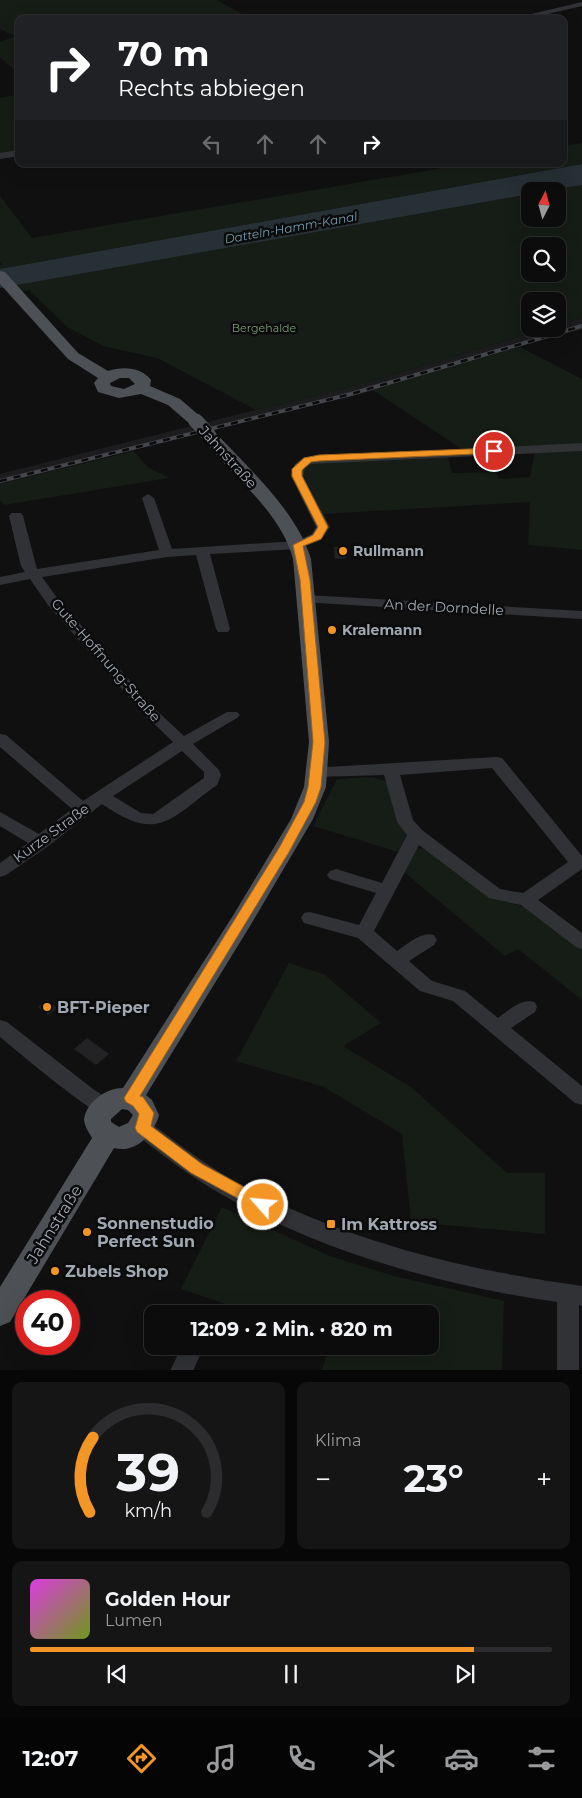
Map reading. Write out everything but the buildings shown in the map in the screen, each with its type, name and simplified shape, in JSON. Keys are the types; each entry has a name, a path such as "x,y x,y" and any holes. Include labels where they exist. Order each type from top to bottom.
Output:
{"main road":[{"name":"Jahnstraße","path":"0,275 73,356 107,377 102,386 108,391 125,393 140,388 174,402 186,411 276,510 298,545 302,559 319,742 317,772 310,802 285,849 131,1098"},
{"path":"131,1098 138,1102 146,1113 146,1121 142,1128 135,1134 126,1137 108,1135 100,1128 98,1120 103,1106 112,1100 131,1098"},
{"name":"Jahnstraße","path":"0,1313 108,1135"}],"street":[{"path":"532,15 582,4"},
{"path":"0,156 15,154"},
{"path":"0,581 167,553 298,545 313,540 320,534 323,527 297,476 297,469 308,460 582,447"},
{"path":"148,498 167,553"},
{"name":"Gute-Hoffnung-Straße","path":"16,516 28,566 33,574 75,629 150,712 182,743"},
{"path":"202,551 223,629"},
{"name":"An der Dorndelle","path":"307,599 582,615"},
{"name":"Kurze Straße","path":"0,871 41,843 102,796 182,743 232,716"},
{"path":"0,739 83,810"},
{"name":"Kurze Straße","path":"102,796 139,820 148,822 158,819 211,781 213,775 211,770 182,743"},
{"path":"317,772 391,770 496,762 580,862 526,900"},
{"path":"391,770 405,822 416,834 495,894 526,900 582,942"},
{"path":"0,818 41,843"},
{"path":"364,933 416,834"},
{"path":"336,875 386,890"},
{"path":"310,918 364,933 426,986 459,996 582,1097"},
{"path":"395,961 428,940"},
{"path":"498,1028 528,1007"},
{"path":"0,1027 86,1095 103,1106"},
{"path":"142,1128 227,1187 280,1214 332,1236 463,1276 575,1295 568,1370"}],"shaded area":[{"path":"582,318 582,329 566,334 566,323"},
{"path":"521,336 554,337 371,389 0,484 0,474 368,382"}],"green space":[{"path":"0,0 217,0 244,15 15,15 15,36 0,29"},
{"path":"15,36 15,70 0,57 0,42"},
{"path":"15,95 15,153 0,156 0,98"},
{"path":"582,143 582,164 567,167 567,146"},
{"path":"448,167 565,167 0,269 2,264 0,262 0,196 32,238"},
{"name":"Bergehalde","path":"582,185 582,318 566,323 566,292 521,292 521,336 368,382 256,410 157,358 103,346 67,327 29,290 10,293 3,287 521,196 521,228 566,228 566,188"},
{"path":"520,347 582,379 582,444 462,449 371,389"},
{"path":"582,450 582,550 528,545 530,502 323,514 302,473 306,466 317,461 447,454 452,473 496,472 499,479 530,477 535,451"},
{"path":"134,451 147,467 169,478 4,505 0,500 0,484"},
{"path":"373,777 387,782 396,820 407,833 398,852 313,826 337,779"},
{"path":"414,848 429,849 495,898 525,907 582,947 582,1000 518,949 505,956 404,872"},
{"path":"289,963 324,974 381,1023 343,1046 411,1087 507,1173 545,1173 545,1234 411,1222 402,1134 324,1087 236,1061"},
{"path":"222,1207 330,1256 394,1276 504,1301 502,1370 322,1370 326,1355 439,1355 439,1305 228,1305 181,1289"}],"water":[{"name":"Datteln-Hamm-Kanal","path":"582,164 582,185 566,188 566,182 521,182 521,196 0,288 0,269"}],"railway":[{"path":"0,481 351,394 582,326"}],"place":[{"name":"Rullmann","path":"343,551"},
{"name":"Kralemann","path":"332,630"},
{"name":"BFT-Pieper","path":"47,1007"},
{"name":"Im Kattross","path":"331,1224"},
{"name":"Sonnenstudio Perfect Sun","path":"87,1232"},
{"name":"Zubels Shop","path":"55,1271"}],"route":[{"path":"263,1205 227,1187 197,1168 142,1128 146,1121 144,1107 131,1098 285,849 310,802 314,787 319,760 319,742 305,580 298,545 317,537 323,527 297,476 297,469 302,463 319,458 494,451"}]}
